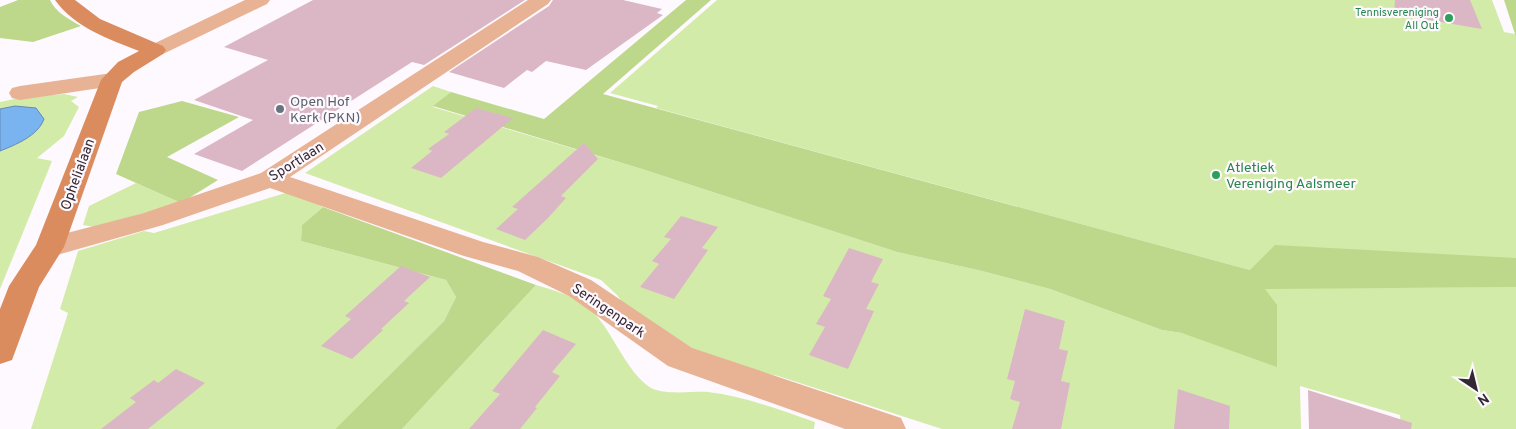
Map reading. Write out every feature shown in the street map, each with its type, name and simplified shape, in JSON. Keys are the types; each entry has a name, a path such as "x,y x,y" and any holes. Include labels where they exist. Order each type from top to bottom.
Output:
{"street":[{"path":"65,0 70,9 110,31 156,50"},
{"path":"20,93 112,80 126,67 156,50 260,0"},
{"name":"Sportlaan","path":"50,247 152,219 270,179 541,0"},
{"name":"Ophelialaan","path":"0,351 24,286 50,247 112,80"},
{"name":"Seringenpark","path":"270,179 474,249 528,264 580,288 680,357 888,429"}],"green space":[{"path":"18,0 50,0 59,12 81,26 33,42 0,38 0,7"},
{"path":"686,0 711,0 603,94 1250,270 1275,245 1516,258 1516,287 1265,289 1277,305 1277,367 1182,333 1162,330 1050,289 982,271 897,252 642,169 433,106 451,92 544,119"},
{"name":"Atletiek Vereniging Aalsmeer","path":"717,0 1492,0 1504,32 1515,34 1516,38 1516,258 1250,270 656,108 658,106 610,93"},
{"path":"1504,0 1516,0 1516,38 1515,34"},
{"path":"433,86 451,92 433,107 642,169 897,252 982,271 1050,289 1162,330 1182,333 1264,288 1516,287 1516,429 1401,429 1400,415 1300,386 1301,429 942,429 778,376 726,365 649,339 617,295 601,280 305,173"},
{"path":"64,94 78,97 71,101 79,107 64,136 37,158 52,161 0,289 0,102 24,97"},
{"path":"182,101 239,117 167,157 218,180 181,203 116,174 139,112"},
{"path":"136,183 181,203 94,227 83,225 89,206"},
{"path":"292,191 323,207 302,225 301,241 446,280 456,297 444,321 335,429 31,429 68,313 60,309 78,251 144,231 154,233"},
{"path":"323,207 536,285 402,429 335,429 444,321 456,297 446,280 301,241 302,225"},
{"path":"536,285 560,292 582,302 601,321 638,377 653,389 668,392 708,392 735,397 815,422 814,429 402,429"}],"water":[{"path":"15,106 36,108 44,119 37,130 31,135 19,143 0,151 0,109"}],"building":[{"path":"313,0 525,0 424,65 412,62 242,171 194,154 253,120 194,100 268,60 224,47"},
{"path":"553,0 623,0 662,9 657,13 663,15 586,70 546,61 532,72 527,70 504,88 449,72 549,6"},
{"path":"1395,0 1470,0 1482,29 1394,14"},
{"path":"476,108 513,118 441,178 411,168 432,151 428,149 449,134 444,132"},
{"path":"584,143 598,159 561,196 566,198 548,218 525,240 496,229 518,209 512,207"},
{"path":"681,216 718,227 702,248 708,250 674,299 640,287 659,264 652,261 671,239 664,237"},
{"path":"849,248 883,259 871,282 879,284 866,309 874,311 848,369 809,355 825,327 816,324 831,299 823,296"},
{"path":"401,266 430,277 404,301 409,303 381,329 383,330 352,359 321,346 351,319 345,316"},
{"path":"1025,309 1065,321 1059,349 1068,351 1061,381 1070,383 1061,429 1012,429 1020,402 1010,399 1015,381 1007,379"},
{"path":"543,330 576,344 552,372 560,376 535,407 537,408 520,429 469,429 500,394 492,391"},
{"path":"176,369 205,383 148,429 101,429 136,402 130,398 154,380 158,383"},
{"path":"1178,389 1230,406 1229,429 1174,429"},
{"path":"1308,390 1412,423 1411,429 1309,429"}],"place":[{"name":"Tennisvereniging All Out","path":"1449,18"},
{"name":"Open Hof Kerk (PKN)","path":"280,109"},
{"name":"Atletiek Vereniging Aalsmeer","path":"1216,175"}]}
